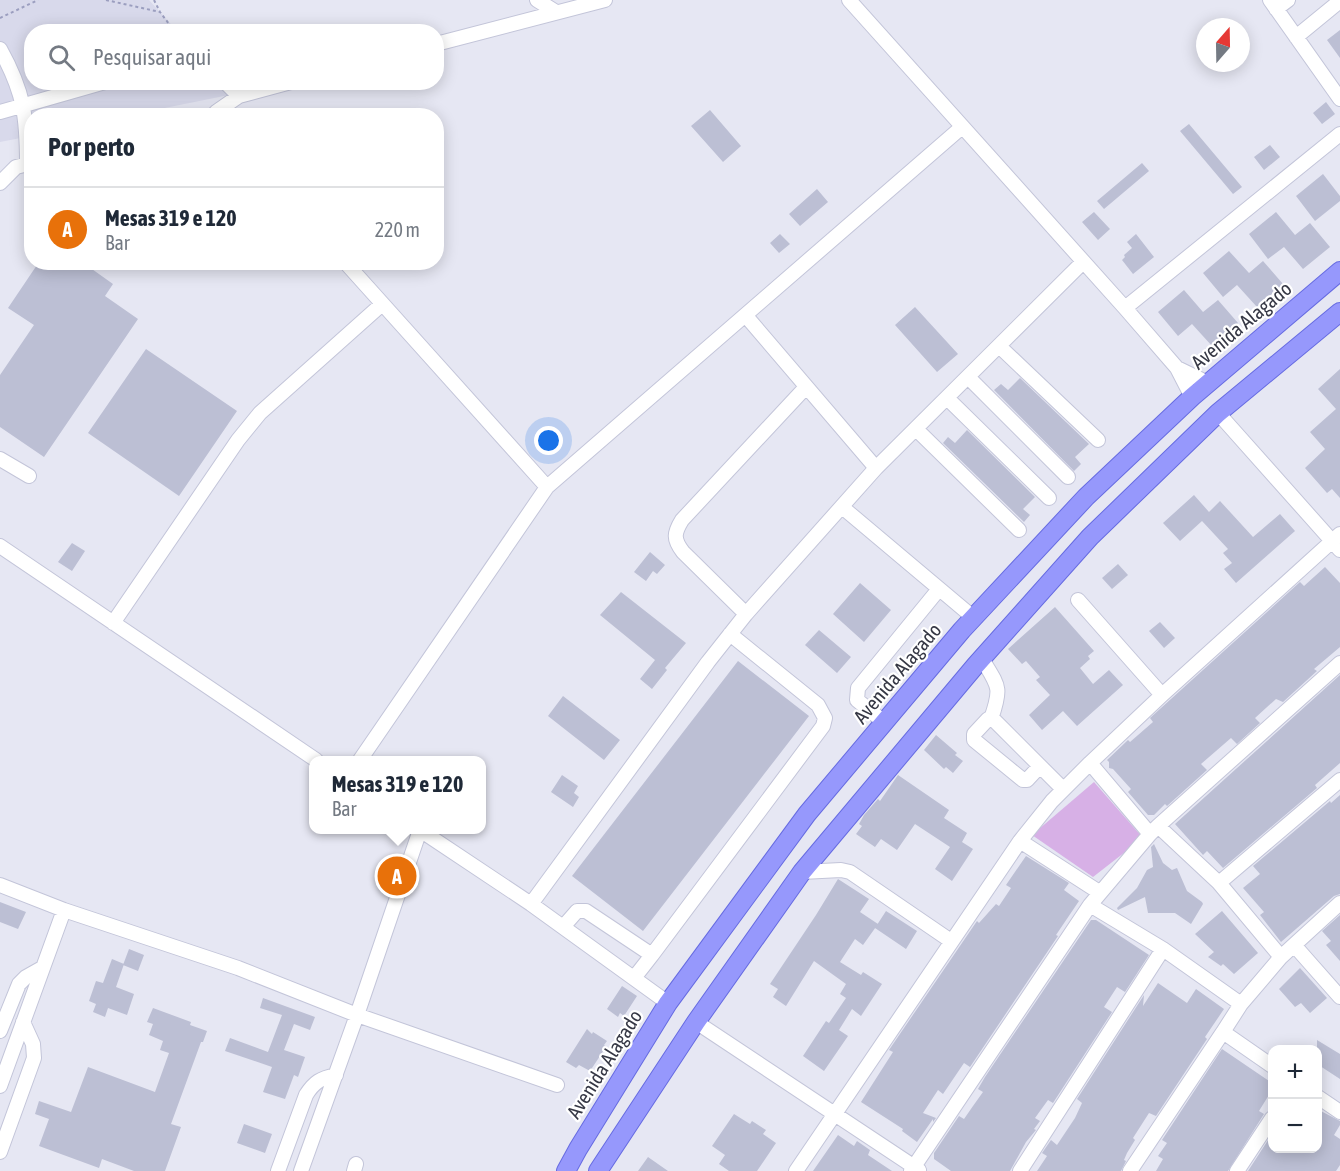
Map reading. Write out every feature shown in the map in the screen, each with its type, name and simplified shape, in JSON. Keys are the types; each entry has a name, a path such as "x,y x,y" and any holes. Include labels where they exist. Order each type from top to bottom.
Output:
{"main road":[{"name":"Avenida Alagado","path":"569,1170 578,1149 668,1003 807,814 884,722 974,618 1086,497 1208,383 1337,278"},
{"path":"578,1149 600,1167 696,1022 802,872 982,659 1089,537 1218,413 1340,312"}],"street":[{"path":"537,0 556,12"},
{"path":"444,42 556,12 576,2 605,0"},
{"path":"849,0 1177,368 1192,397"},
{"path":"1288,0 1273,4 1340,99"},
{"path":"1296,37 1340,1"},
{"path":"0,49 9,65 24,108"},
{"path":"0,112 77,90"},
{"path":"233,90 239,96"},
{"path":"223,108 239,96 261,90"},
{"path":"363,756 547,487 962,127"},
{"path":"1125,308 1340,134"},
{"path":"0,183 16,167 24,165"},
{"path":"531,904 746,614 876,468 1083,262"},
{"path":"352,270 547,487"},
{"path":"113,623 238,440 260,413 381,305"},
{"path":"746,316 876,468"},
{"path":"999,346 1098,440"},
{"path":"1177,368 1208,383"},
{"path":"968,377 1068,477"},
{"path":"746,614 683,552 676,543 675,532 682,520 806,387"},
{"path":"947,398 1049,498"},
{"path":"796,1171 1020,841 1063,789 1162,695 1337,542 1218,413"},
{"path":"916,429 1019,530"},
{"path":"0,459 29,476"},
{"path":"842,507 974,618"},
{"path":"0,546 310,756"},
{"path":"884,722 857,700 858,688 939,589"},
{"path":"1078,600 1162,695"},
{"path":"634,978 823,726 825,718 818,705 730,634"},
{"path":"982,659 999,690 999,697 991,719 988,719 974,734 974,740 1023,780 1027,780 1040,766"},
{"path":"696,1022 915,1169 1099,892 1154,830 1340,663"},
{"path":"991,719 1063,789"},
{"path":"1090,764 1154,830 1220,883 1281,957"},
{"path":"1220,883 1340,780"},
{"path":"301,1171 419,834"},
{"path":"426,834 531,904 668,1003"},
{"path":"1020,841 1099,892"},
{"path":"802,872 841,870 850,872 951,941"},
{"path":"0,885 64,910 238,968 357,1015 557,1085"},
{"path":"1130,1171 1241,1005 1281,957 1340,903"},
{"path":"1090,905 1163,949 1241,1005"},
{"path":"0,1086 64,910"},
{"path":"563,927 577,911 586,911 652,955"},
{"path":"1294,945 1340,997"},
{"path":"1020,1171 1163,949"},
{"path":"0,1031 19,984 42,968"},
{"path":"0,1152 34,1058 33,1044 23,1022"},
{"path":"1223,1032 1268,1063"},
{"path":"278,1171 312,1084 322,1077 336,1075"},
{"path":"1320,1099 1340,1112"},
{"path":"1237,1171 1268,1124"}],"path":[{"path":"0,18 38,0"},
{"path":"106,0 160,12"},
{"path":"154,0 169,24"}],"shaded area":[{"path":"0,0 149,0 171,24 24,24 24,90 230,90 234,94 165,108 24,108 24,137 0,142"},
{"path":"1094,782 1143,838 1093,877 1032,835"}],"building":[{"path":"1340,30 1340,58 1327,40"},
{"path":"1326,102 1335,114 1322,124 1313,113"},
{"path":"710,110 741,146 723,162 691,126"},
{"path":"1189,124 1242,187 1233,194 1180,131"},
{"path":"1270,145 1280,157 1264,170 1254,157"},
{"path":"1142,163 1149,171 1104,209 1097,201"},
{"path":"1323,174 1340,196 1340,201 1315,221 1296,196"},
{"path":"817,189 828,202 800,226 789,214"},
{"path":"1094,212 1110,229 1098,240 1082,222"},
{"path":"1276,212 1295,235 1310,223 1330,247 1303,269 1284,247 1268,259 1249,234"},
{"path":"780,234 790,244 779,253 770,243"},
{"path":"1136,234 1154,257 1133,274 1122,260 1132,248 1127,242"},
{"path":"1229,251 1249,273 1263,261 1283,284 1257,307 1237,285 1223,297 1203,273"},
{"path":"34,270 93,270 113,284 105,296 138,319 44,457 0,427 0,375 34,325 8,308"},
{"path":"1184,290 1203,312 1218,300 1238,323 1212,346 1192,324 1178,336 1158,312"},
{"path":"915,307 958,354 937,372 895,325"},
{"path":"146,349 237,411 179,496 88,433"},
{"path":"1340,369 1340,498 1332,489 1327,493 1305,468 1325,449 1310,432 1336,409 1318,389"},
{"path":"1020,378 1089,444 1075,457 1081,464 1074,471 994,390 1001,384 1008,390"},
{"path":"967,430 1035,497 1023,509 1030,515 1024,522 943,443 948,437 955,443"},
{"path":"1194,495 1209,512 1220,501 1253,537 1280,514 1295,531 1236,583 1224,569 1232,563 1223,553 1228,549 1202,521 1180,541 1163,523"},
{"path":"72,543 85,551 72,571 58,562"},
{"path":"650,552 665,565 657,574 653,571 646,581 634,572"},
{"path":"1118,564 1128,575 1112,589 1102,578"},
{"path":"1325,567 1340,583 1340,647 1314,669 1317,671 1283,702 1276,699 1255,718 1260,723 1237,744 1231,738 1201,764 1207,770 1167,806 1165,804 1154,815 1148,815 1128,792 1131,789 1113,769 1109,768 1107,760 1128,740 1130,742 1153,722 1150,718 1300,582 1304,586"},
{"path":"860,583 891,610 864,642 833,614"},
{"path":"621,592 686,643 665,668 667,670 652,689 640,679 655,660 600,615"},
{"path":"1055,607 1094,651 1088,656 1090,659 1080,668 1093,684 1109,670 1123,685 1077,726 1063,711 1042,730 1029,715 1050,695 1036,680 1040,677 1026,661 1022,664 1008,649"},
{"path":"1160,622 1175,638 1164,648 1149,631"},
{"path":"819,630 851,657 837,673 805,645"},
{"path":"738,661 809,716 643,931 572,876"},
{"path":"1340,675 1340,763 1315,785 1317,788 1223,868 1207,851 1203,855 1175,824"},
{"path":"563,696 620,740 604,760 548,716"},
{"path":"936,735 963,761 953,773 946,767 944,769 924,750"},
{"path":"562,775 578,786 574,793 579,797 573,807 551,792"},
{"path":"898,775 949,810 944,818 967,833 962,842 973,849 952,881 935,869 950,847 915,824 897,850 881,839 875,847 856,834 862,826 859,824 864,815 878,799 880,801"},
{"path":"1340,795 1340,894 1334,896 1281,942 1260,915 1264,912 1243,888 1260,874 1253,866"},
{"path":"1154,844 1163,863 1172,870 1177,868 1187,891 1203,904 1191,924 1175,913 1148,913 1145,897 1118,910 1117,908 1137,888 1147,870 1153,867 1151,847"},
{"path":"1026,856 1069,883 1064,890 1079,901 970,1067 964,1063 943,1094 938,1090 923,1113 936,1118 917,1142 902,1131 903,1129 861,1102 893,1052 889,1050 977,921 979,923 996,904 999,906 1011,888 1006,885"},
{"path":"838,879 869,899 860,912 878,924 863,945 855,939 840,962 861,975 863,972 882,984 861,1016 852,1009 839,1030 848,1036 824,1071 803,1056 826,1021 829,1023 846,998 840,994 846,984 814,961 786,1006 773,997 778,989 770,984"},
{"path":"0,902 26,912 18,929 0,922"},
{"path":"886,911 917,931 906,949 875,928"},
{"path":"1222,911 1258,953 1234,974 1223,964 1221,966 1208,957 1214,952 1195,934"},
{"path":"1340,915 1340,961 1326,945 1331,941 1322,931"},
{"path":"1091,920 1096,920 1149,955 1125,992 1117,987 1104,1007 1112,1012 1053,1103 1048,1100 1035,1118 1040,1121 1034,1129 1036,1130 1026,1142 1010,1171 951,1171 934,1159 934,1153 959,1116 964,1119 983,1092 978,1089 985,1077"},
{"path":"129,949 144,955 138,971 123,965"},
{"path":"112,959 124,964 116,987 134,994 127,1015 108,1008 105,1017 93,1012 96,1004 89,1001 96,981 103,983"},
{"path":"1300,968 1327,998 1310,1013 1301,1003 1295,1007 1279,989"},
{"path":"1158,983 1187,1003 1196,989 1224,1009 1205,1037 1207,1039 1156,1116 1149,1113 1133,1138 1135,1140 1127,1153 1121,1171 1037,1171 1047,1156 1042,1153 1051,1140 1057,1145 1082,1103 1077,1099 1144,995 1143,1006"},
{"path":"622,986 637,996 624,1016 620,1013 618,1017 607,1009"},
{"path":"263,998 315,1017 310,1030 294,1024 284,1050 305,1057 298,1077 294,1075 285,1099 263,1092 272,1067 225,1051 230,1038 268,1052 282,1015 260,1008"},
{"path":"153,1008 191,1022 190,1025 207,1031 171,1124 181,1127 165,1171 134,1171 102,1159 99,1168 39,1146 49,1119 35,1114 39,1101 71,1112 88,1067 155,1092 169,1053 160,1050 163,1041 149,1035 153,1024 147,1022"},
{"path":"587,1029 607,1041 604,1045 606,1047 590,1071 579,1065 576,1068 566,1062"},
{"path":"1317,1040 1340,1054 1340,1079 1322,1067 1322,1045 1317,1045"},
{"path":"1222,1049 1268,1080 1268,1096 1259,1111 1264,1114 1228,1171 1156,1171 1163,1159 1158,1156 1167,1143 1162,1140"},
{"path":"1322,1112 1340,1121 1334,1135 1340,1139 1340,1165 1336,1171 1248,1171 1268,1140 1268,1153 1322,1153"},
{"path":"734,1114 766,1130 763,1134 776,1143 757,1171 729,1171 719,1164 725,1155 712,1146"},
{"path":"244,1124 272,1134 265,1153 237,1143"},
{"path":"838,1135 854,1146 857,1141 870,1150 868,1155 892,1171 813,1171"},
{"path":"648,1157 668,1171 638,1171"}],"place":[{"name":"Mesas 319 e 120","path":"397,876"}]}
